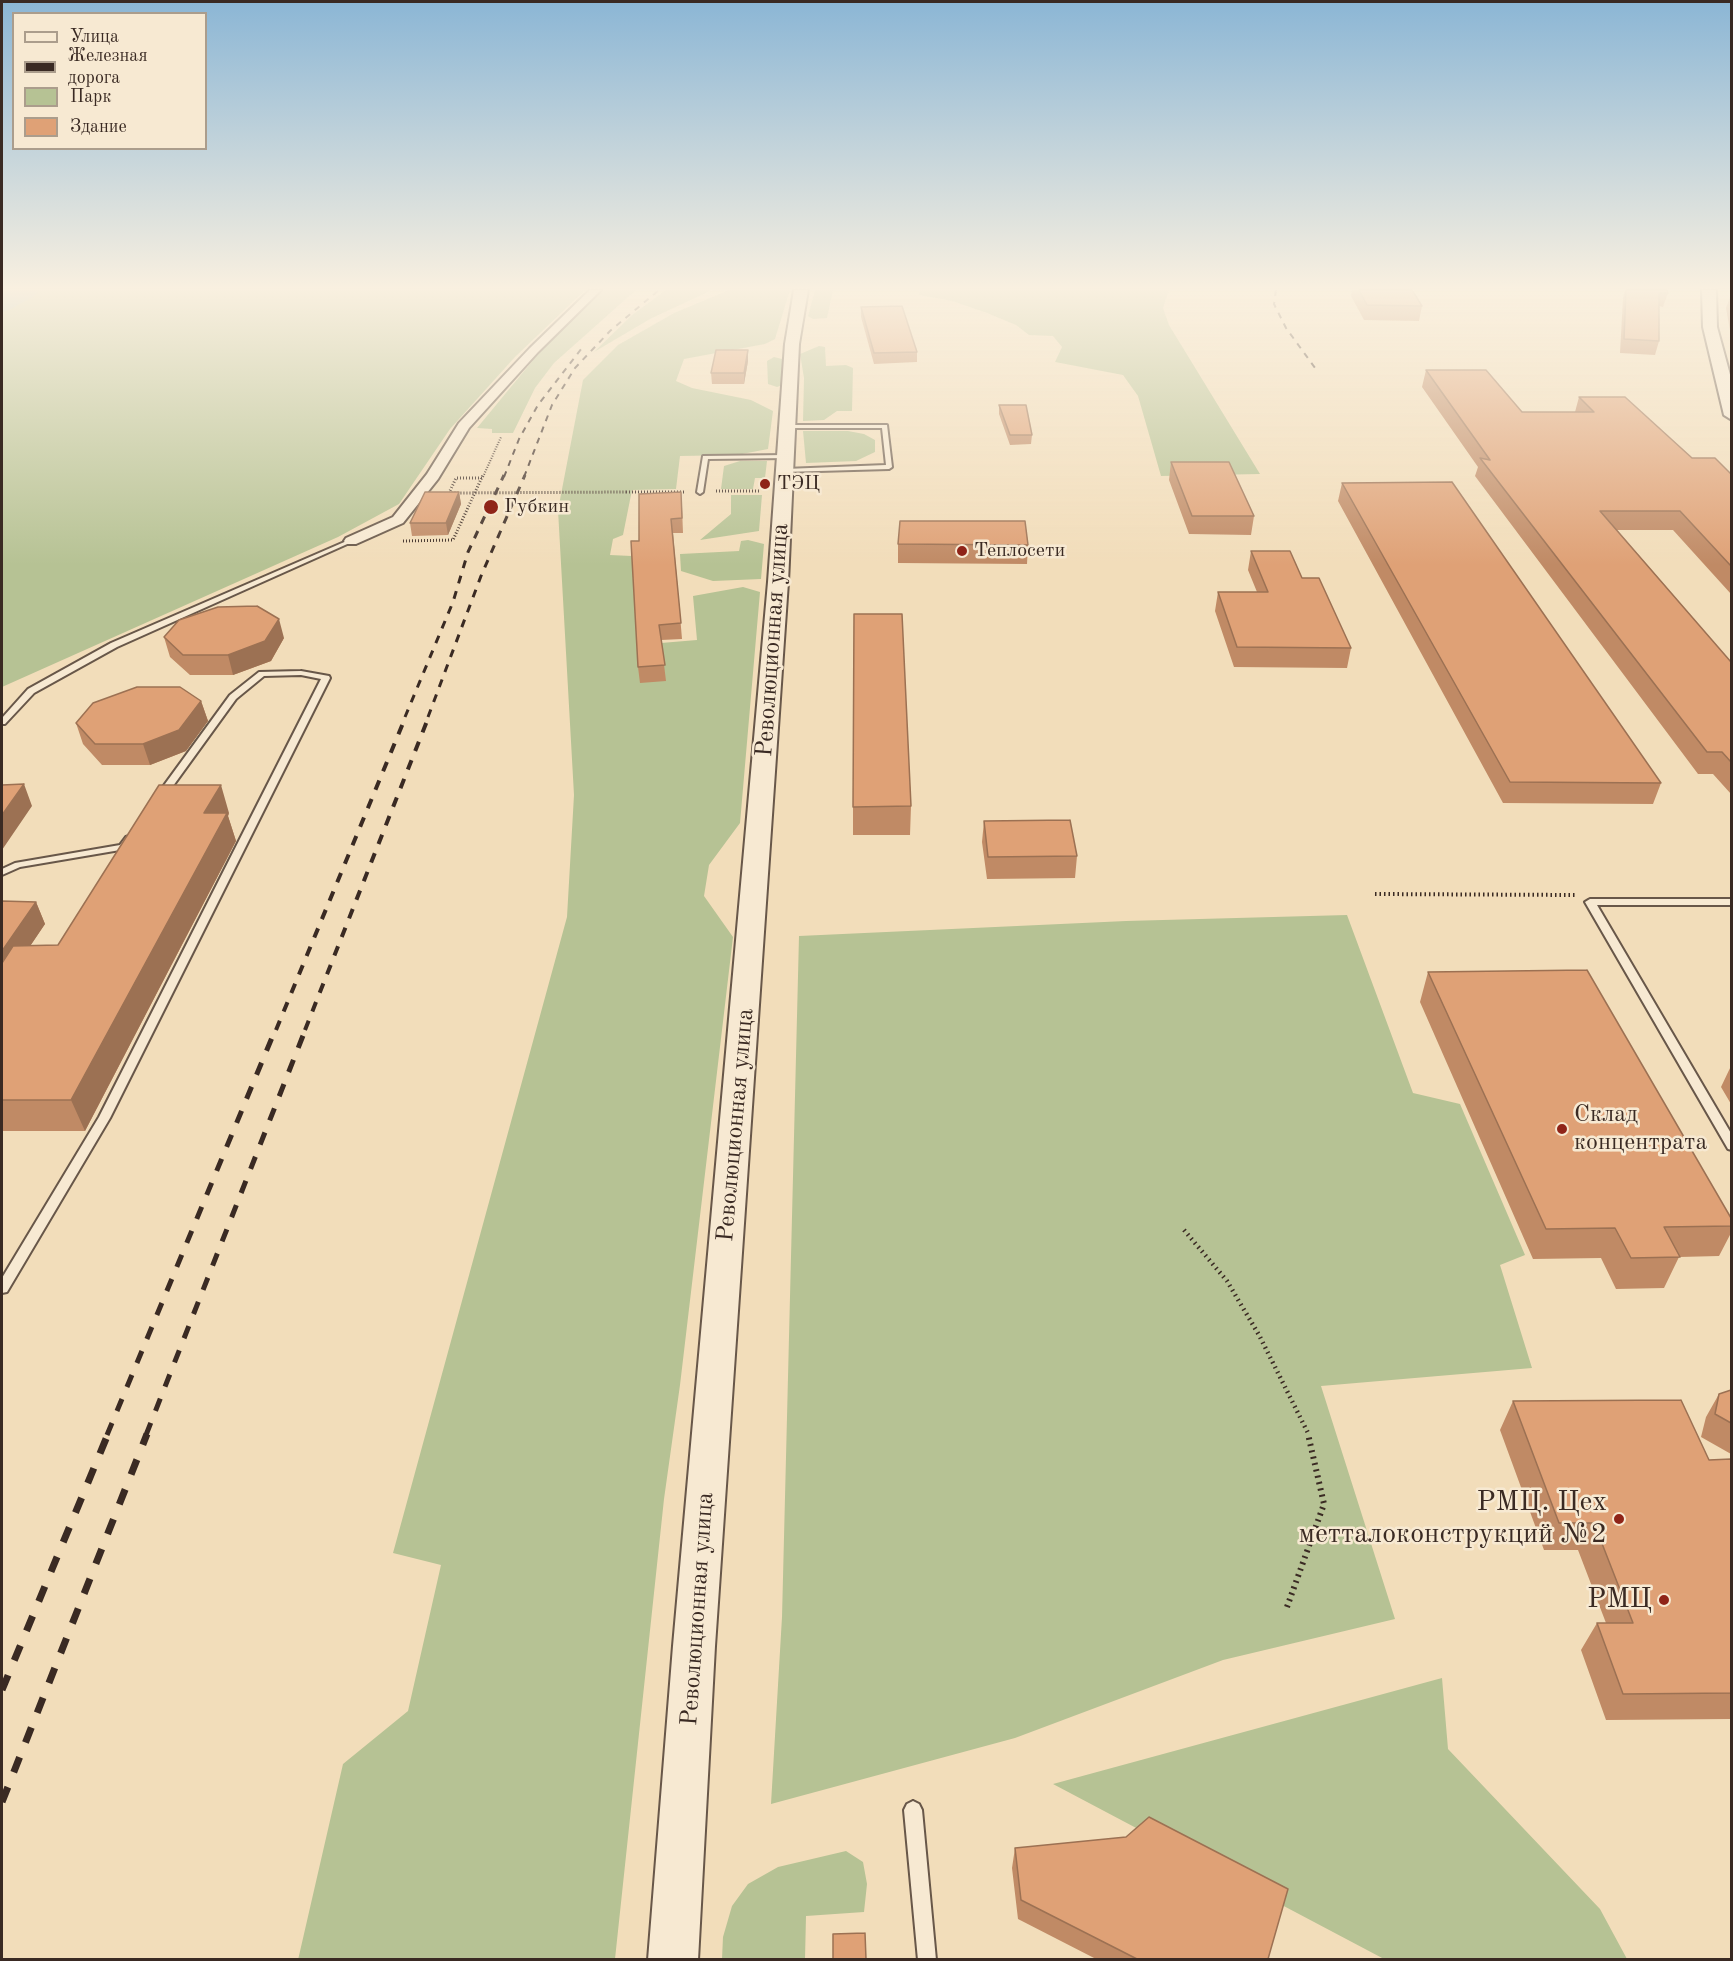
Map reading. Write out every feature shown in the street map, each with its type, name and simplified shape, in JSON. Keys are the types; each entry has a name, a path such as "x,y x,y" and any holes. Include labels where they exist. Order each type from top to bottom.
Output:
{"street":[{"path":"351,541 398,520 433,476 464,426 505,382"},
{"name":"Революционная улица","path":"672,1959 790,382"},
{"path":"1723,382 1731,415"}],"lane":[{"path":"700,492 705,458 786,451 885,426 889,466 786,451"},
{"path":"2,722 31,691 114,645 351,541"},
{"path":"2,1288 104,1118 326,678 301,673 262,674 233,697 153,808"},
{"path":"2,872 18,865 123,847 135,831"},
{"path":"1731,902 1590,902 1731,1146"},
{"path":"913,1810 927,1959"}],"path":[{"path":"397,541 453,540 501,437"},
{"path":"482,478 456,478 449,493 626,492"},
{"path":"1375,894 1461,896 1571,893"},
{"path":"1184,1230 1227,1281 1259,1335 1307,1428 1324,1504 1287,1607"}],"green space":[{"path":"2,382 493,382 450,429 399,504 338,537 2,687"},
{"path":"515,382 540,382 513,433 492,433 492,429 477,428"},
{"path":"583,382 677,382 692,388 751,400 773,411 768,449 737,455 680,456 676,489 632,490 623,535 613,539 610,555 632,556 637,645 697,640 693,596 743,587 760,592 740,823 709,865 704,896 733,937 680,1385 664,1499 615,1959 298,1960 343,1764 408,1711 441,1565 393,1553 567,917 574,795 558,510"},
{"path":"768,382 782,382 782,385 777,387 768,384"},
{"path":"804,382 853,382 852,411 837,411 824,420 803,421"},
{"path":"1128,382 1204,382 1260,474 1161,476 1138,396"},
{"path":"803,431 848,431 864,434 875,440 875,452 856,461 806,463"},
{"path":"740,461 767,461 765,478 755,478 753,489 721,489 724,466"},
{"path":"731,495 762,495 759,531 700,540 731,514"},
{"path":"748,540 764,544 761,579 713,581 681,571 680,554 739,551 741,541"},
{"path":"1347,915 1413,1093 1460,1104 1525,1255 1500,1265 1532,1368 1321,1386 1395,1619 1223,1660 1015,1738 771,1804 782,1617 799,936 1126,921"},
{"path":"1442,1678 1448,1749 1600,1909 1627,1959 1384,1959 1053,1784"},
{"path":"846,1851 863,1862 867,1884 864,1912 806,1916 805,1959 722,1959 723,1937 732,1906 748,1884 778,1867"}],"building":[{"path":"1434,382 1496,382 1522,412 1594,412 1579,397 1625,397 1692,458 1715,458 1731,474 1731,566 1680,511 1600,511 1731,662 1731,762 1722,752 1707,752 1480,458 1490,460"},
{"path":"999,405 1026,405 1032,435 1010,435"},
{"path":"1171,462 1229,462 1254,516 1192,516"},
{"path":"1452,482 1661,783 1510,782 1342,483"},
{"path":"425,492 459,492 446,523 410,523"},
{"path":"681,492 682,518 671,519 681,623 659,625 665,665 638,667 631,541 639,541 639,494"},
{"path":"900,521 1025,521 1028,545 898,544"},
{"path":"1251,551 1290,551 1302,578 1319,578 1351,648 1237,647 1218,592 1268,592"},
{"path":"257,606 279,619 265,641 228,655 183,655 164,637 179,620 218,607"},
{"path":"854,614 902,614 911,806 853,807"},
{"path":"137,687 180,687 201,701 179,730 143,744 95,744 76,723 93,703"},
{"path":"24,784 2,815 2,785"},
{"path":"159,785 221,785 204,813 227,813 71,1100 2,1100 2,963 13,946 58,945"},
{"path":"1070,820 1077,856 988,857 984,821"},
{"path":"2,901 36,902 2,951"},
{"name":"Склад концентрата","path":"1587,970 1731,1218 1731,1226 1664,1227 1680,1257 1631,1258 1615,1228 1546,1229 1428,972"},
{"path":"1731,1390 1731,1423 1715,1414 1719,1394"},
{"path":"1681,1400 1709,1460 1731,1459 1731,1693 1623,1694 1597,1623 1633,1623 1594,1523 1559,1523 1513,1401"},
{"path":"1149,1817 1288,1889 1268,1959 1137,1959 1021,1900 1015,1848 1126,1837"},
{"path":"865,1933 866,1959 833,1959 833,1934"}],"railway":[{"path":"504,477 519,439 538,405 556,382"},
{"path":"524,477 552,405 567,382"},
{"path":"405,717 453,602 468,552 504,475"},
{"path":"428,717 481,576 525,475"},
{"path":"276,1030 406,716"},
{"path":"305,1030 429,716"},
{"path":"107,1435 276,1028"},
{"path":"146,1435 306,1028"},
{"path":"2,1690 108,1434"},
{"path":"2,1802 147,1434"}],"place":[{"name":"ТЭЦ","path":"765,484"},
{"name":"Губкин","path":"491,507"},
{"name":"Теплосети","path":"962,551"},
{"name":"Склад концентрата","path":"1562,1129"},
{"name":"РМЦ. Цех метталоконструкций №2","path":"1619,1519"},
{"name":"РМЦ","path":"1664,1600"}]}
